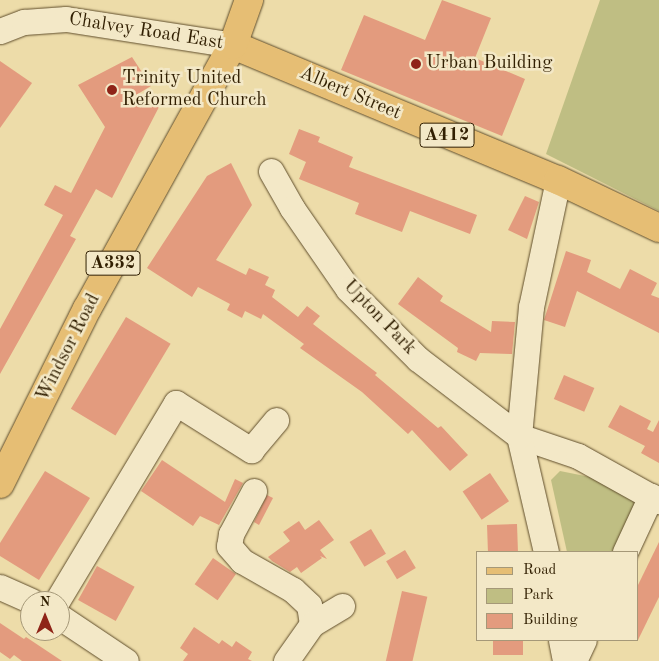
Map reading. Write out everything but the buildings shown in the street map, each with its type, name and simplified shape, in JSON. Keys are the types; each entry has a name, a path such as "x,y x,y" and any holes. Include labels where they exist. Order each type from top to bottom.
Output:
{"main road":[{"name":"Windsor Road","path":"0,484 87,309 233,45 249,0"},
{"name":"Albert Street","path":"233,45 558,180 659,228"}],"street":[{"name":"Chalvey Road East","path":"0,31 24,22 66,18 233,45"},
{"name":"Upton Park","path":"271,170 292,208 348,289 418,359 519,436 578,456 655,498 625,551"},
{"path":"546,551 519,436 532,307 558,180"},
{"path":"62,591 176,402 250,450 276,420"},
{"path":"254,491 231,534 229,546 242,561 293,590 309,604 312,624"},
{"path":"0,587 20,596"},
{"path":"286,661 312,624 342,606"},
{"path":"70,624 126,661"},
{"path":"561,641 564,661"},
{"path":"574,661 584,641"}],"green space":[{"path":"600,0 659,0 659,211 546,154"},
{"path":"560,471 640,487 640,500 615,551 567,551 551,480"}],"place":[{"name":"Urban Building","path":"416,64"},
{"name":"Trinity United Reformed Church","path":"112,90"}]}
